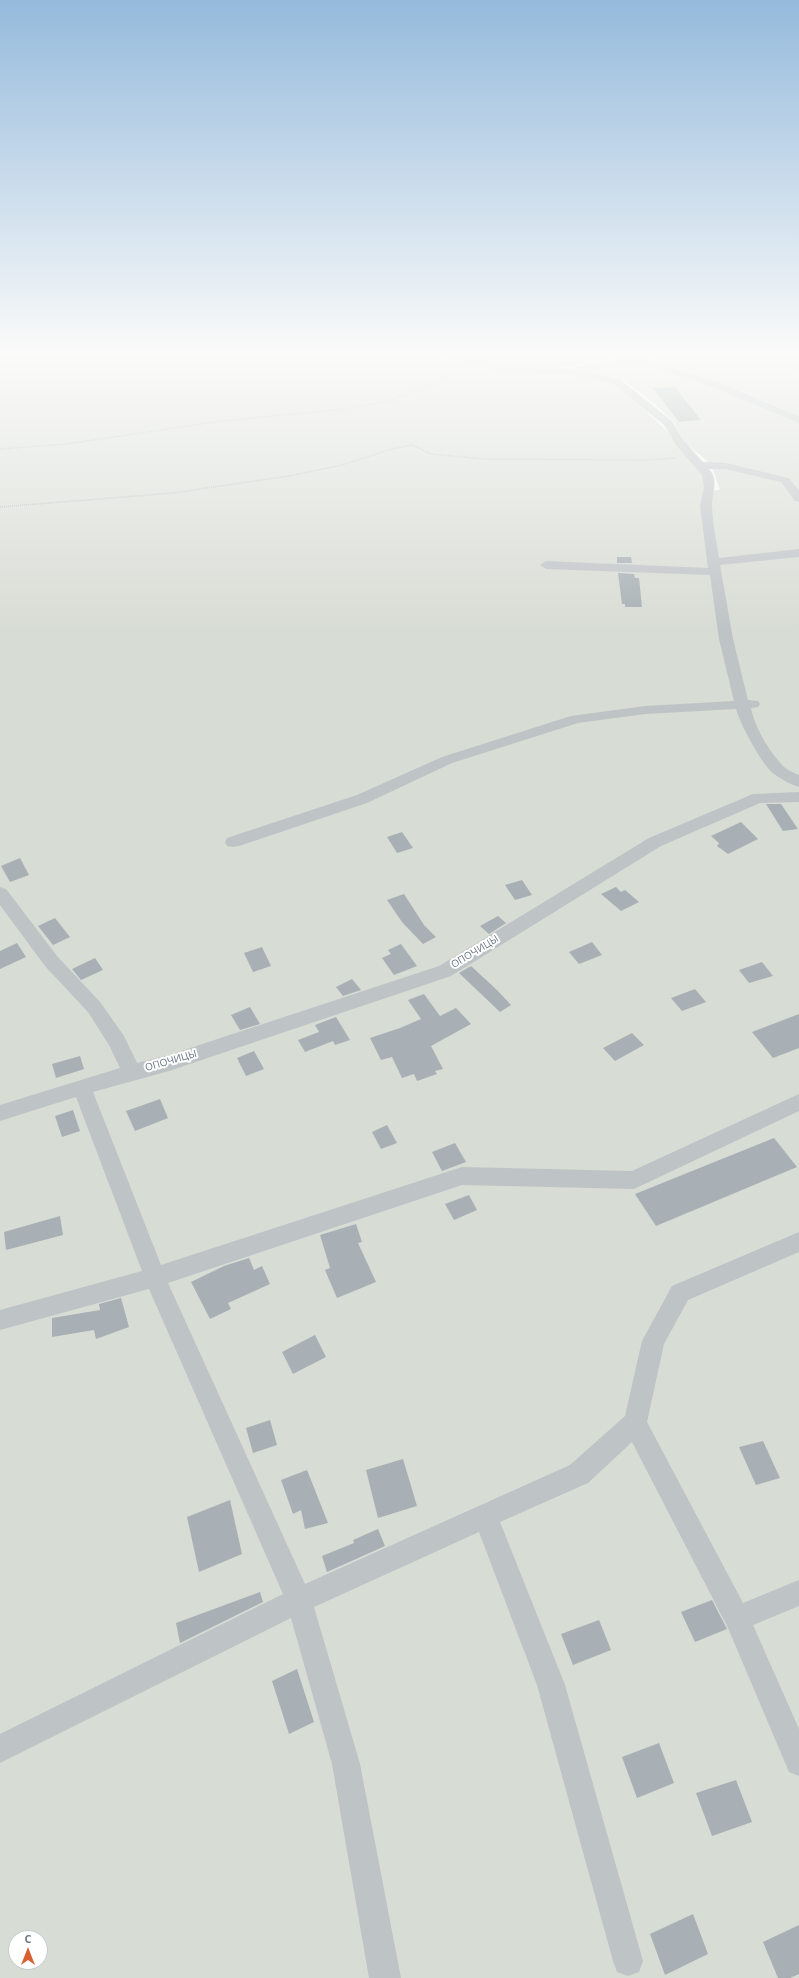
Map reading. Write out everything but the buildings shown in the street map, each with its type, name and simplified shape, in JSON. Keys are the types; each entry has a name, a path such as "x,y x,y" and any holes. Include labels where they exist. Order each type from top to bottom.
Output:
{"street":[{"path":"683,446 708,474 710,487 706,506 726,639 748,704 746,718 761,746 778,770 797,779"},
{"path":"698,461 785,480 799,498"},
{"path":"546,565 715,567 799,553"},
{"path":"233,842 362,799 447,760 576,719 645,710 748,704"},
{"name":"ОПОЧИЦЫ","path":"0,1113 132,1072 169,1063 445,971 655,842 758,798 799,797"},
{"path":"0,893 51,960 94,1007 117,1041 132,1072"},
{"path":"82,1087 155,1277 299,1600 346,1764 385,1978"},
{"path":"0,1320 155,1277 462,1176 634,1180 794,1104"},
{"path":"0,1749 299,1600 579,1474 635,1423 653,1341 680,1293 799,1242"},
{"path":"635,1423 737,1619 799,1762"},
{"path":"485,1516 551,1685 628,1961"},
{"path":"737,1619 799,1593"}],"path":[{"path":"0,449 36,446"},
{"path":"0,507 173,493 289,476 342,464 405,446"},
{"path":"415,446 431,454 484,459 698,461"}],"shaded area":[{"path":"0,446 680,446 706,478 704,491 720,490 713,470 706,460 689,446 799,446 799,1978 0,1978"}]}
